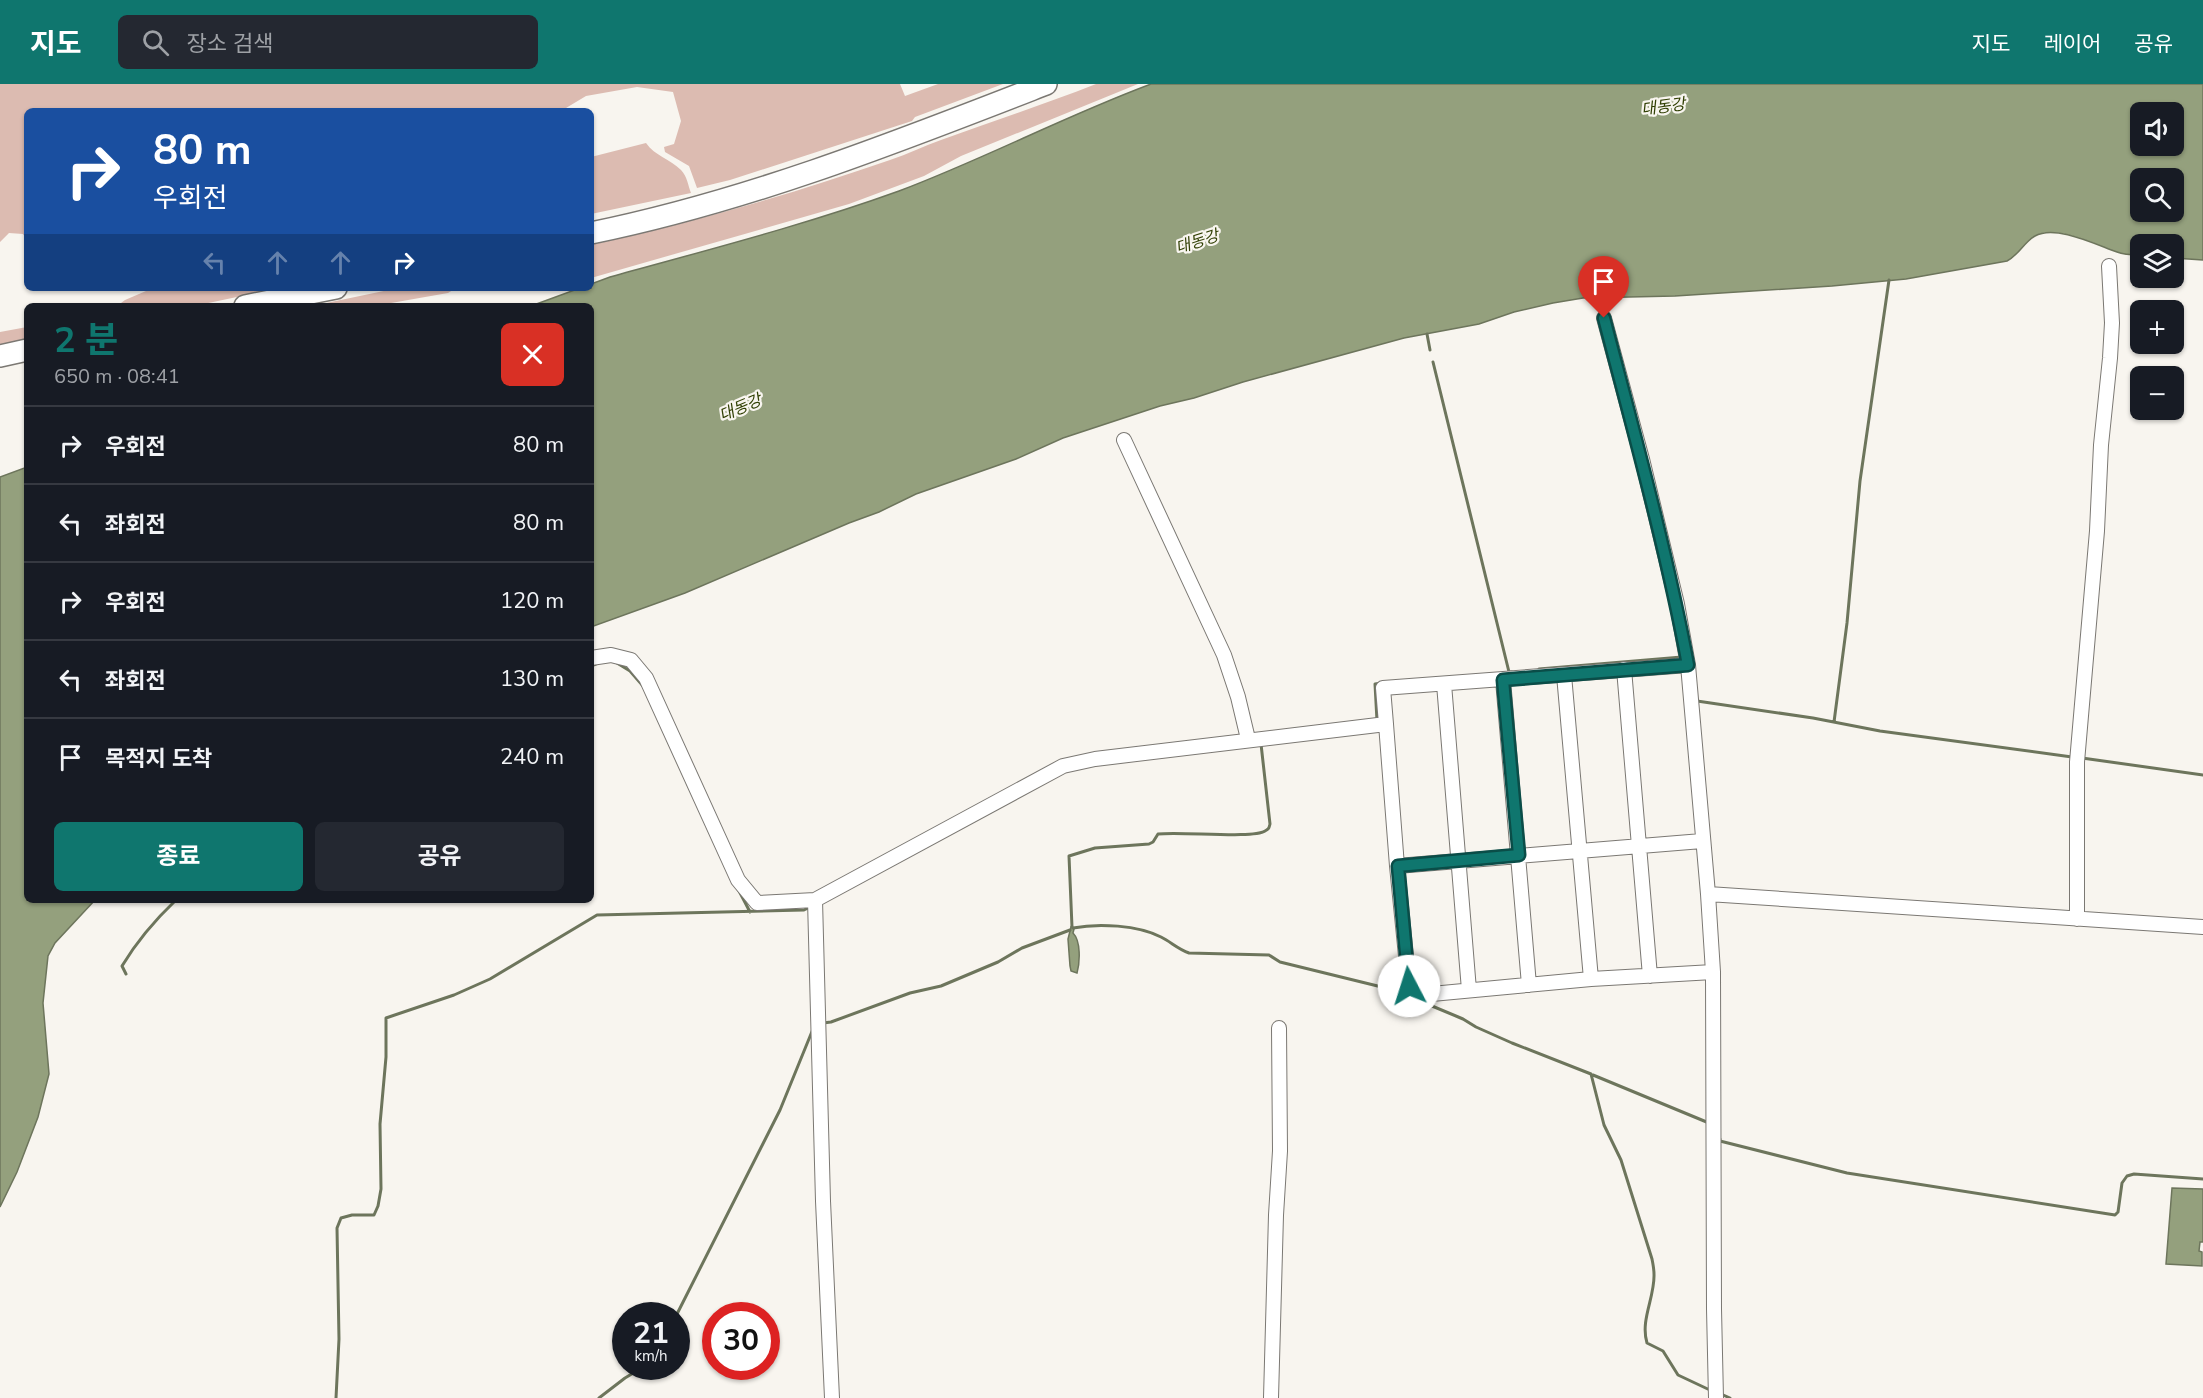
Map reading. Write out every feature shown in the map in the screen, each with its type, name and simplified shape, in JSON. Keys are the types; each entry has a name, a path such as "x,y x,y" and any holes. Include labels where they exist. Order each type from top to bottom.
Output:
{"highway":[{"path":"594,232 714,204 837,164 1046,84"},
{"path":"260,303 321,291"},
{"path":"0,356 24,351"}],"street":[{"path":"2078,919 2077,762 2097,531 2100,445 2110,358 2112,323 2109,266"},
{"path":"1604,318 1677,604 1688,665 1713,972 1716,1398"},
{"path":"1124,440 1224,655 1238,697 1248,740"},
{"path":"594,658 611,655 631,660 646,678 738,880 757,903 814,900 1063,766 1095,759 1386,724"},
{"path":"1688,665 1383,688 1409,986 1413,992 1421,995 1713,972"},
{"path":"1624,669 1650,976"},
{"path":"1564,675 1591,980"},
{"path":"1503,680 1529,985"},
{"path":"1444,684 1469,990"},
{"path":"1398,866 1702,841"},
{"path":"1708,894 2203,927"},
{"path":"814,900 823,1201 832,1398"},
{"path":"1271,1398 1280,1151 1279,1028"}],"shaded area":[{"path":"0,84 900,84 905,96 938,84 1003,84 915,117 912,121 730,180 697,188 689,166 665,152 664,147 674,144 681,121 673,92 637,87 586,96 566,108 24,108 24,236 9,233 0,242"},
{"path":"1096,84 1138,84 961,156 924,176 849,204 594,277 594,244 742,207 816,185"},
{"path":"646,143 681,170 691,193 594,213 594,156"},
{"path":"146,291 266,291 208,303 121,303"},
{"path":"384,291 451,291 391,303 326,303"},
{"path":"24,328 24,341 0,346 0,332"}],"water":[{"name":"대동강","path":"1151,84 2203,84 2203,260 2184,259 2184,234 2130,234 2129,255 2076,237 2053,232 2035,236 2007,261 1906,279 1675,296 1583,298 1553,303 1514,312 1479,324 1404,338 1243,382 1063,438 1016,459 916,494 879,512 685,593 594,626 594,303 539,303 572,291 594,291 594,283 610,277 792,226 864,203 962,165"},
{"path":"24,468 24,903 92,903 55,943 48,956 43,1003 49,1074 38,1117 17,1172 0,1207 0,477"},
{"path":"1071,927 1074,929 1073,933 1079,946 1077,973 1071,971 1070,966 1068,939"},
{"path":"2172,1188 2203,1189 2203,1242 2200,1242 2199,1251 2202,1252 2202,1266 2166,1264"}],"waterway":[{"path":"1834,722 1847,623 1860,481 1889,280"},
{"path":"1427,334 1430,350"},
{"path":"1433,362 1509,672 1512,672"},
{"path":"1539,669 1682,657"},
{"path":"594,665 598,663"},
{"path":"617,663 630,671 643,686"},
{"path":"1377,721 1375,684 1382,683"},
{"path":"1697,701 1813,718 1880,731 2072,757"},
{"path":"1072,927 1069,856 1095,848 1149,844 1158,834 1231,835 1258,833 1268,829 1270,824 1261,744"},
{"path":"2082,758 2203,775"},
{"path":"737,887 750,912"},
{"path":"126,974 122,966 147,931 173,903"},
{"path":"336,1398 339,1339 337,1228 341,1218 352,1215 374,1215 378,1206 381,1189 380,1124 386,1057 386,1018 454,995 490,979 597,915 804,910 810,907"},
{"path":"1073,928 1106,925 1141,930 1161,937 1189,953 1269,955 1280,962 1398,991 1409,996"},
{"path":"823,1023 910,993 941,986 998,962 1022,948 1070,930"},
{"path":"1420,1001 1512,1043 1591,1074 1604,1125 1621,1160 1652,1259 1654,1283 1646,1317 1647,1343 1663,1351 1678,1375 1712,1391"},
{"path":"683,1302 780,1110 813,1029"},
{"path":"1593,1075 1709,1123"},
{"path":"1720,1139 1720,1141 1847,1173 2115,1215 2118,1212 2122,1183 2127,1176 2134,1174 2203,1179"},
{"path":"599,1398 622,1380"},
{"path":"1721,1394 1730,1398"}],"route":[{"path":"1409,986 1398,866 1519,855 1503,680 1688,665 1677,604 1657,521 1604,318"}]}
